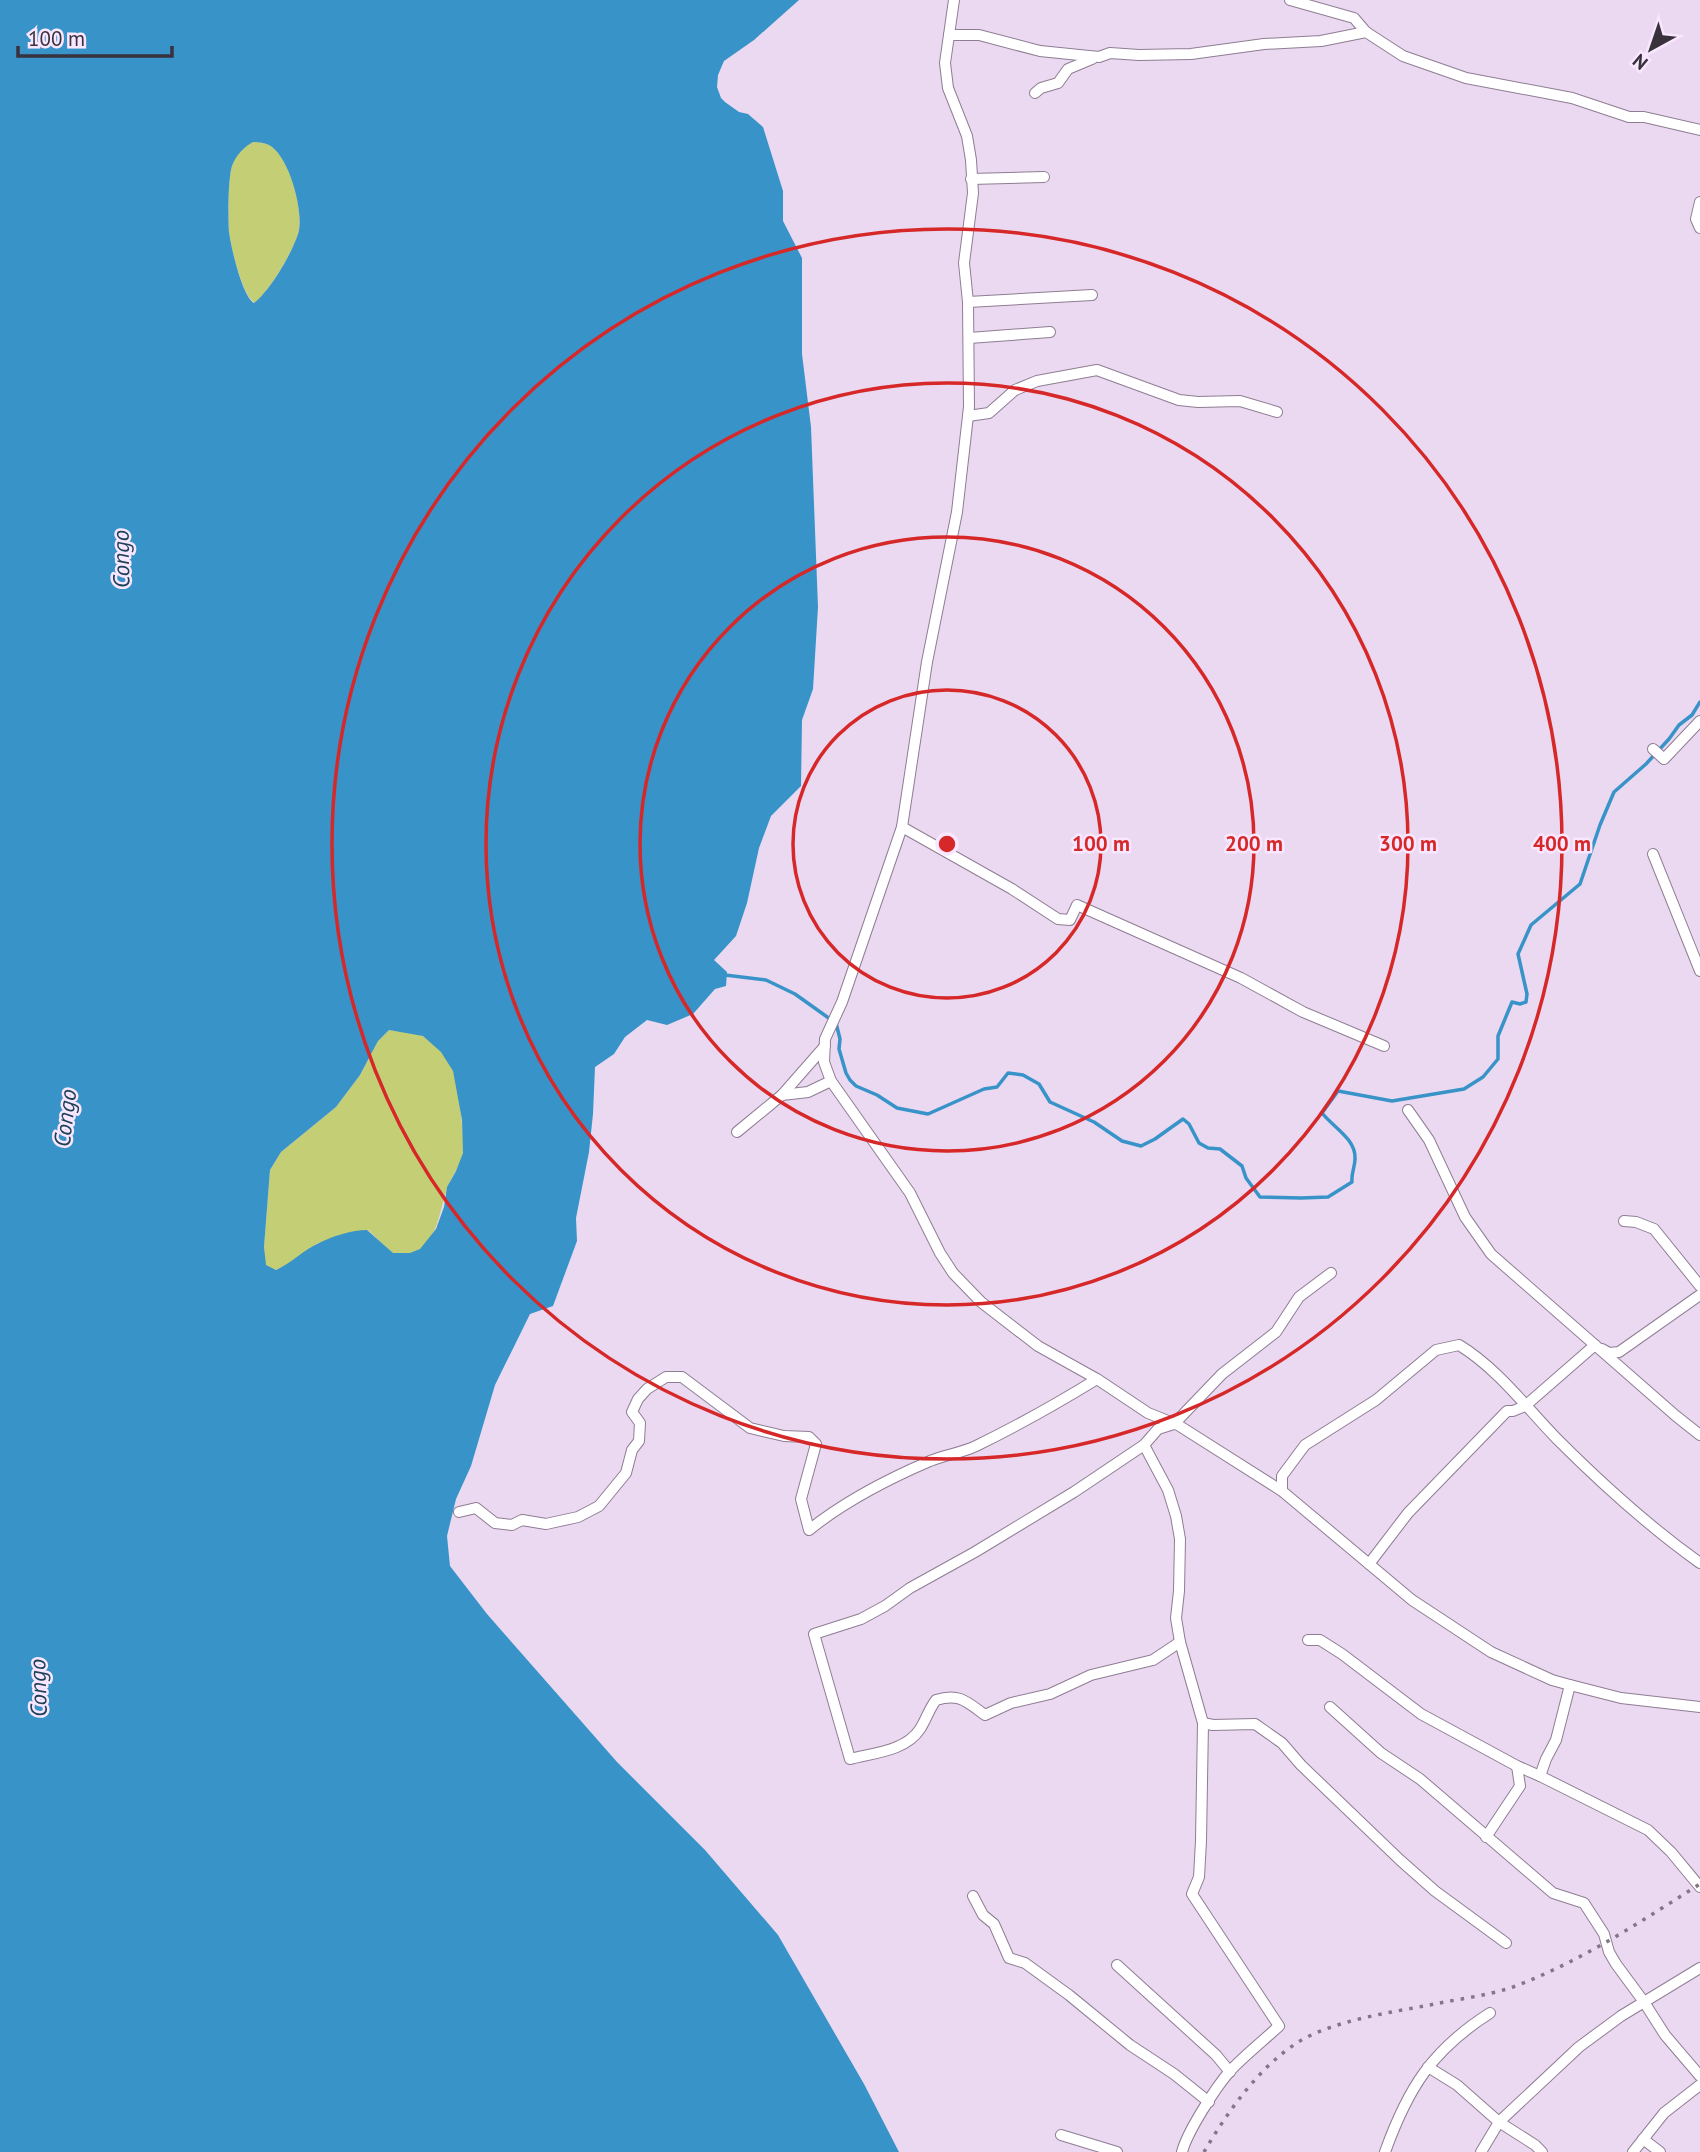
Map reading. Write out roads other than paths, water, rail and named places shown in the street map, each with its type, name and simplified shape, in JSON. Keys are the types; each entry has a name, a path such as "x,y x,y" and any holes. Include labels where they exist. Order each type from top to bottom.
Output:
{"street":[{"path":"954,0 945,63 948,88 967,136 971,178 972,210 964,263 969,338 968,416 957,512 927,662 902,827 825,1046 824,1062 831,1081 910,1193 940,1253 966,1287 1038,1346 1097,1379 1148,1413 1174,1424 1282,1491 1412,1600 1491,1652 1570,1685 1621,1698 1700,1707"},
{"path":"1290,0 1354,18 1366,32 1403,57 1466,78 1572,98 1629,117 1644,117 1700,130"},
{"path":"1035,93 1041,88 1058,83 1068,69 1110,53 1191,54 1264,44 1321,41 1366,32"},
{"path":"948,35 979,34 1040,51 1099,57"},
{"path":"971,178 1044,177"},
{"path":"1700,202 1696,219 1700,228"},
{"path":"968,302 1092,295"},
{"path":"969,338 1050,332"},
{"path":"968,416 989,413 1015,390 1037,381 1097,370 1179,400 1240,401 1276,412"},
{"path":"1653,749 1664,759 1700,721"},
{"path":"902,827 1001,882 1058,919 1070,920 1077,905 1241,978 1303,1012 1384,1046"},
{"path":"1653,854 1700,971"},
{"path":"737,1132 782,1095 825,1046"},
{"path":"782,1095 808,1091 831,1081"},
{"path":"1408,1110 1429,1140 1465,1217 1491,1254 1700,1435"},
{"path":"1624,1221 1636,1222 1654,1229 1700,1286"},
{"path":"1180,1642 1153,1660 1091,1675 1050,1695 1011,1703 985,1715 964,1700 951,1695 936,1700 921,1729 907,1744 850,1759 814,1634 861,1619 885,1606 910,1588 1073,1492 1144,1445 1158,1429 1174,1424 1222,1374 1276,1332 1299,1297 1331,1273"},
{"path":"1595,1345 1609,1353 1619,1352 1700,1295"},
{"path":"1282,1491 1282,1476 1305,1445 1376,1400 1436,1350 1459,1345 1486,1366 1559,1441 1631,1507 1700,1563"},
{"path":"1369,1564 1430,1488 1507,1411 1525,1406 1595,1345"},
{"path":"459,1512 476,1508 495,1523 512,1525 522,1520 546,1524 578,1517 599,1506 626,1473 632,1450 639,1441 640,1423 632,1412 638,1399 647,1389 666,1377 682,1377 750,1429 784,1436 809,1437 816,1444 801,1499 809,1530 831,1513 901,1475 933,1460 973,1448 1055,1405 1097,1379"},
{"path":"1144,1445 1168,1490 1176,1516 1180,1539 1180,1591 1176,1618 1180,1642 1203,1723 1199,1877 1192,1894 1279,2026 1230,2072 1185,2141 1182,2152"},
{"path":"1308,1640 1320,1640 1342,1654 1421,1714 1517,1766 1648,1830 1671,1852 1700,1887"},
{"path":"1540,1776 1556,1740 1570,1685"},
{"path":"1330,1707 1381,1753 1420,1779 1553,1893 1584,1903 1604,1934 1616,1964 1665,2035 1700,2076"},
{"path":"1203,1723 1255,1724 1282,1743 1301,1765 1400,1860 1435,1891 1506,1943"},
{"path":"1486,1836 1520,1786 1517,1766"},
{"path":"973,1896 983,1915 994,1924 1009,1958 1025,1963 1069,1995 1129,2045 1174,2074 1209,2102"},
{"path":"1117,1965 1216,2055 1230,2072"},
{"path":"1481,2152 1499,2122 1579,2047 1644,2002 1700,1968"},
{"path":"1385,2152 1409,2094 1428,2067 1450,2041 1490,2013"},
{"path":"1428,2067 1457,2085 1499,2122 1542,2152"},
{"path":"1633,2152 1664,2113 1700,2085"},
{"path":"1061,2135 1116,2152"},
{"path":"1643,2139 1660,2152"}],"water":[{"name":"Congo","path":"0,0 799,0 754,40 724,61 718,75 717,87 725,102 739,112 748,114 763,127 783,191 783,221 802,258 802,354 811,427 818,607 813,689 802,720 801,786 771,816 759,848 747,903 736,936 714,960 727,972 726,986 715,989 693,1014 667,1025 647,1020 625,1037 614,1054 595,1067 589,1152 576,1218 577,1241 553,1306 530,1314 495,1385 471,1466 456,1499 447,1536 450,1566 487,1614 617,1762 705,1850 778,1935 864,2084 899,2152 0,2152","holes":["253,142 269,145 283,160 294,186 300,225 286,261 267,290 254,303 245,291 238,270 228,218 232,166 246,146","389,1030 423,1036 441,1052 453,1071 462,1120 463,1153 447,1187 444,1207 436,1229 420,1249 410,1253 393,1253 367,1230 343,1234 313,1246 276,1270 266,1265 264,1247 270,1170 281,1152 336,1107 360,1075 378,1041"]}],"waterway":[{"path":"836,1023 840,1039 839,1049 850,1080 897,1108 928,1114 984,1089 997,1087 1008,1073 1023,1075 1039,1084 1050,1102 1094,1122 1122,1141 1141,1146 1183,1119 1189,1124 1199,1143 1208,1148 1220,1149 1242,1166 1246,1178 1260,1197 1328,1197 1352,1182 1355,1162 1352,1145 1322,1113 1338,1091 1392,1101 1464,1089 1483,1077 1498,1059 1498,1036 1512,1002 1526,1002 1527,994 1518,954 1531,925 1580,884 1614,792 1646,764 1679,725 1692,715 1700,702"},
{"path":"725,975 766,980 795,994 830,1019"}],"railway":[{"path":"1204,2152 1238,2100 1266,2068 1299,2042 1357,2019 1513,1987 1586,1953 1700,1884"}]}
